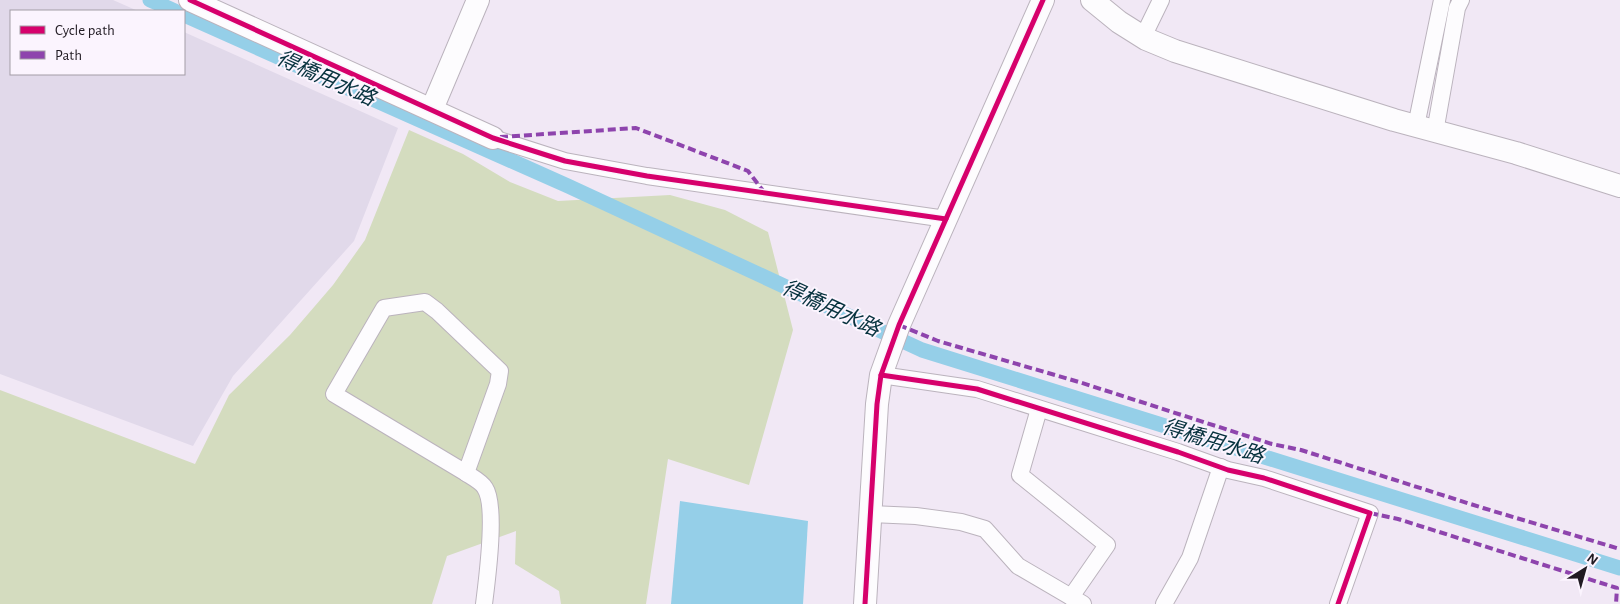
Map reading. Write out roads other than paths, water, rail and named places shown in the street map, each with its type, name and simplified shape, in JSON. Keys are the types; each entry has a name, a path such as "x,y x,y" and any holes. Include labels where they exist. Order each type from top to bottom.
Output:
{"street":[{"path":"190,0 493,138 565,160 638,174 946,218"},
{"path":"432,109 478,0"},
{"path":"865,604 877,404 881,375 929,254 1044,0"},
{"path":"1092,0 1119,22 1143,37 1175,51 1426,129 1516,153 1620,186"},
{"path":"1143,37 1161,0"},
{"path":"1426,129 1442,0"},
{"path":"1426,129 1457,8 1461,0"},
{"path":"466,473 498,384 500,371 437,311 425,302 384,308 334,394 466,473 485,487 491,510 489,561 484,604"},
{"path":"881,375 977,390 1228,470 1264,478 1370,513 1338,604"},
{"path":"871,514 925,517 961,522 985,529 1018,566 1077,600 1107,545 1020,475 1039,409"},
{"path":"1164,604 1190,558 1221,467"}],"water":[{"path":"680,501 808,521 803,604 671,604"}],"waterway":[{"name":"得橋用水路","path":"150,0 173,10"},
{"name":"得橋用水路","path":"185,15 568,186 922,350 1620,568"}]}
